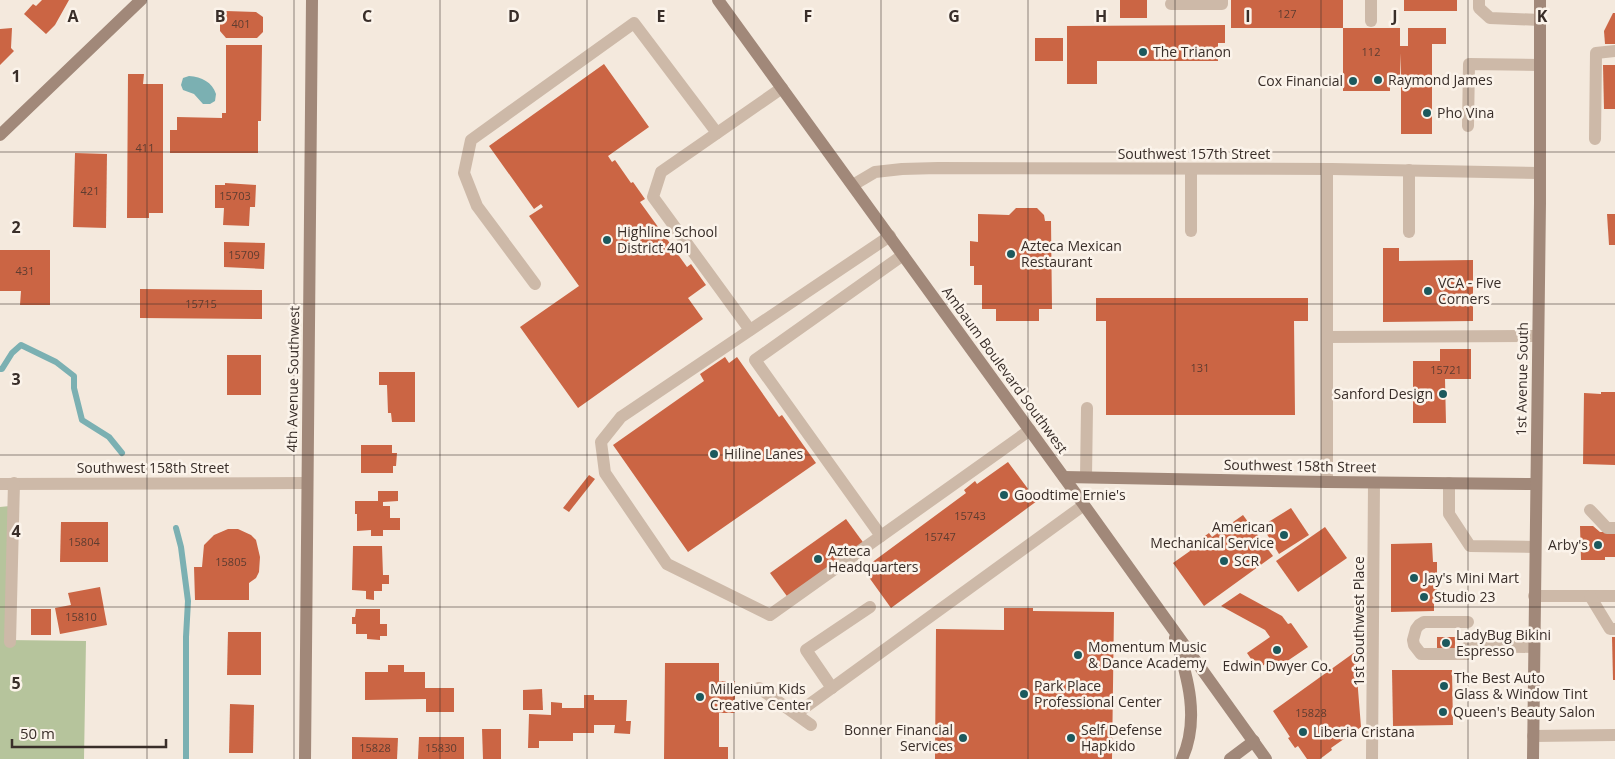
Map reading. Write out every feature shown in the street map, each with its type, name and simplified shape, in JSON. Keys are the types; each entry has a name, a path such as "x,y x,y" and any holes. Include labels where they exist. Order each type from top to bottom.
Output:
{"street":[{"path":"0,135 141,0"},
{"name":"4th Avenue Southwest","path":"304,759 312,0"},
{"name":"Ambaum Boulevard Southwest","path":"718,0 1084,504 1266,759"},
{"path":"1171,4 1222,4 1222,0"},
{"path":"1371,0 1371,21"},
{"path":"1479,0 1479,8 1490,18 1540,20"},
{"name":"1st Avenue South","path":"1533,759 1540,173 1540,0"},
{"path":"535,284 477,206 464,173 471,140 634,23 718,133"},
{"path":"1596,52 1615,51"},
{"path":"1596,52 1606,59 1615,59"},
{"path":"1596,52 1596,139"},
{"path":"1468,126 1469,64 1540,66"},
{"path":"750,330 653,197 661,172 782,88"},
{"name":"Southwest 157th Street","path":"853,185 875,172 902,169 1327,169 1540,173"},
{"path":"1190,169 1191,231"},
{"path":"1327,169 1327,482"},
{"path":"1409,170 1409,232"},
{"path":"890,236 621,417 601,442 606,473 667,564 770,615 1030,430"},
{"path":"881,536 755,360 903,255"},
{"path":"1327,337 1538,336"},
{"path":"1086,477 1087,408"},
{"name":"Southwest 158th Street","path":"1064,477 1535,484"},
{"path":"10,642 14,483"},
{"name":"Southwest 158th Street","path":"0,484 307,483"},
{"name":"1st Southwest Place","path":"1372,759 1374,483"},
{"path":"1448,483 1448,514 1470,546 1535,547"},
{"path":"796,714 1084,504"},
{"path":"1590,510 1608,528 1615,528"},
{"path":"1534,596 1615,596"},
{"path":"1590,596 1610,629 1615,629"},
{"path":"832,688 806,650 870,607"},
{"path":"1468,622 1424,622 1416,629 1413,640 1414,645 1421,654 1468,654 1468,646 1534,647"},
{"path":"1172,626 1186,668 1192,716 1188,746 1182,759"},
{"path":"759,688 812,725"},
{"path":"1533,736 1615,736"},
{"path":"1230,759 1254,741"}],"green space":[{"path":"10,506 8,640 86,641 84,759 0,759 0,507"}],"water":[{"path":"189,76 209,83 216,94 215,101 210,104 203,104 194,94 183,90 181,85 183,78"}],"building":[{"path":"42,0 69,0 55,25 46,34 24,14 33,4 36,6"},
{"path":"1120,0 1147,0 1147,18 1120,18"},
{"path":"1231,0 1343,0 1343,28 1231,28"},
{"path":"1404,0 1457,0 1457,11 1404,11"},
{"path":"226,11 256,12 263,17 263,32 257,38 226,38 220,31 220,18"},
{"path":"1613,13 1615,13 1615,44 1605,44 1604,31"},
{"name":"The Trianon","path":"1225,25 1225,43 1218,43 1218,61 1097,61 1097,84 1067,84 1067,26"},
{"path":"12,28 11,48 14,51 0,65 0,29"},
{"path":"1343,28 1400,28 1400,46 1408,46 1408,28 1446,28 1446,44 1432,44 1432,134 1401,134 1401,53 1400,76 1390,76 1390,91 1343,91"},
{"path":"1035,38 1063,38 1063,61 1035,61"},
{"path":"226,45 262,45 261,121 258,121 258,153 170,153 170,130 177,130 177,117 222,118 222,113 226,113"},
{"name":"Highline School District 401","path":"604,64 649,127 608,156 612,162 615,160 631,183 633,182 645,199 640,202 687,267 691,264 706,285 688,298 703,319 578,408 520,327 579,286 529,216 543,207 541,204 534,209 489,146"},
{"path":"1603,65 1615,65 1615,109 1604,109"},
{"path":"128,74 144,74 143,84 163,84 163,213 149,213 149,218 127,218"},
{"path":"75,153 107,154 106,228 73,227"},
{"path":"225,183 256,185 255,207 250,207 249,226 223,225 224,208 215,208 215,185 225,185"},
{"name":"Azteca Mexican Restaurant","path":"1016,208 1037,208 1044,215 1045,221 1051,221 1052,309 1039,309 1039,321 996,321 996,309 982,309 982,285 974,285 974,266 970,266 970,241 978,242 978,214 1009,215"},
{"path":"1607,214 1615,214 1615,245 1609,245"},
{"path":"224,242 265,243 264,269 224,267"},
{"name":"VCA - Five Corners","path":"1383,248 1399,248 1399,261 1473,260 1473,321 1383,322"},
{"path":"0,250 50,250 50,305 20,305 21,291 0,291"},
{"path":"140,289 262,290 262,319 140,318"},
{"path":"1096,298 1308,298 1308,321 1294,321 1295,415 1106,415 1106,321 1096,321"},
{"path":"1440,349 1471,349 1471,379 1445,379 1446,423 1413,423 1413,361 1440,361"},
{"path":"227,355 261,355 261,395 227,395"},
{"name":"Hiline Lanes","path":"725,357 729,363 737,357 779,417 782,415 816,463 688,552 613,445 704,381 700,374"},
{"path":"379,372 415,372 415,422 392,422 391,413 388,413 387,385 379,385"},
{"path":"1601,392 1615,392 1615,465 1583,464 1584,393 1601,394"},
{"path":"361,445 392,445 392,453 397,453 396,466 393,466 393,473 361,473"},
{"path":"1008,462 1037,501 891,608 863,569 966,493 964,490 975,481 977,484"},
{"path":"589,475 595,479 569,512 563,508"},
{"path":"378,491 398,491 398,501 383,502 383,506 390,506 390,518 400,518 400,530 383,530 383,536 371,536 371,530 357,531 355,501 378,501"},
{"path":"1291,508 1309,535 1279,554 1262,526"},
{"path":"1243,515 1273,556 1204,606 1173,563 1190,551 1188,548 1209,533 1212,537"},
{"name":"Azteca Headquarters","path":"846,519 865,545 789,599 770,573"},
{"path":"61,522 108,522 108,562 60,562"},
{"name":"Arby's","path":"1580,526 1593,526 1600,532 1615,532 1615,557 1605,557 1605,560 1581,560"},
{"path":"1325,527 1347,558 1298,592 1276,561"},
{"path":"228,529 238,529 251,535 256,540 260,557 259,572 256,578 249,583 249,600 195,600 194,567 202,567 204,545 214,535"},
{"name":"Jay's Mini Mart","path":"1432,543 1433,562 1437,562 1437,593 1434,594 1434,611 1391,612 1391,544"},
{"path":"353,546 382,546 383,575 389,575 389,584 382,584 382,591 374,591 374,600 366,599 366,591 352,590"},
{"path":"100,587 107,625 60,634 55,608 71,605 68,593"},
{"path":"1240,593 1282,616 1288,624 1291,623 1308,647 1271,672 1265,664 1258,669 1247,653 1270,637 1265,630 1221,606"},
{"name":"Park Place Professional Center","path":"1004,608 1033,608 1033,611 1114,612 1112,759 935,759 936,629 1004,630"},
{"path":"31,609 51,609 51,635 31,635"},
{"path":"356,609 380,609 380,624 387,624 387,636 380,636 380,640 367,639 367,634 356,634 356,624 352,624 352,617 355,617"},
{"path":"228,632 261,632 261,675 227,675"},
{"name":"LadyBug Bikini Espresso","path":"1437,637 1455,637 1455,650 1437,650"},
{"path":"1612,637 1615,637 1615,680 1613,680"},
{"path":"1355,652 1361,727 1331,748 1332,750 1320,759 1307,759 1298,746 1295,748 1273,711"},
{"name":"Millenium Kids Creative Center","path":"665,663 719,663 719,681 735,681 735,713 719,713 719,747 728,747 728,759 664,759"},
{"path":"388,665 404,665 404,672 425,672 425,688 454,688 454,712 426,712 426,699 365,700 365,672 388,672"},
{"path":"1392,670 1452,670 1453,725 1393,726"},
{"path":"542,689 543,710 523,710 523,690"},
{"path":"584,695 594,695 594,700 627,700 626,721 631,721 630,734 614,733 615,725 594,725 594,733 573,733 573,741 539,741 539,748 528,748 529,714 551,715 551,702 562,703 562,708 584,708"},
{"path":"230,704 254,705 253,753 229,753"},
{"path":"482,729 501,729 501,759 483,759"},
{"path":"352,737 398,738 397,759 352,759"},
{"path":"419,737 464,737 464,759 418,759"}],"waterway":[{"path":"0,369 2,369 12,353 21,345 56,362 74,376 74,388 82,420 109,437 122,453"},
{"path":"176,528 181,547 188,601 186,637 186,759"}],"place":[{"name":"The Trianon","path":"1143,52"},
{"name":"Raymond James","path":"1378,80"},
{"name":"Cox Financial","path":"1353,81"},
{"name":"Pho Vina","path":"1427,113"},
{"name":"Highline School District 401","path":"607,240"},
{"name":"Azteca Mexican Restaurant","path":"1011,254"},
{"name":"VCA - Five Corners","path":"1428,291"},
{"name":"Sanford Design","path":"1443,394"},
{"name":"Hiline Lanes","path":"714,454"},
{"name":"Goodtime Ernie's","path":"1004,495"},
{"name":"American Mechanical Service","path":"1284,535"},
{"name":"Arby's","path":"1598,545"},
{"name":"Azteca Headquarters","path":"818,559"},
{"name":"SCR","path":"1224,561"},
{"name":"Jay's Mini Mart","path":"1414,578"},
{"name":"Studio 23","path":"1424,597"},
{"name":"LadyBug Bikini Espresso","path":"1446,643"},
{"name":"Edwin Dwyer Co.","path":"1277,650"},
{"name":"Momentum Music & Dance Academy","path":"1078,655"},
{"name":"The Best Auto Glass & Window Tint","path":"1444,686"},
{"name":"Park Place Professional Center","path":"1024,694"},
{"name":"Millenium Kids Creative Center","path":"700,697"},
{"name":"Queen's Beauty Salon","path":"1443,712"},
{"name":"Liberia Cristana","path":"1303,732"},
{"name":"Bonner Financial Services","path":"963,738"},
{"name":"Self Defense Hapkido","path":"1071,738"}]}
